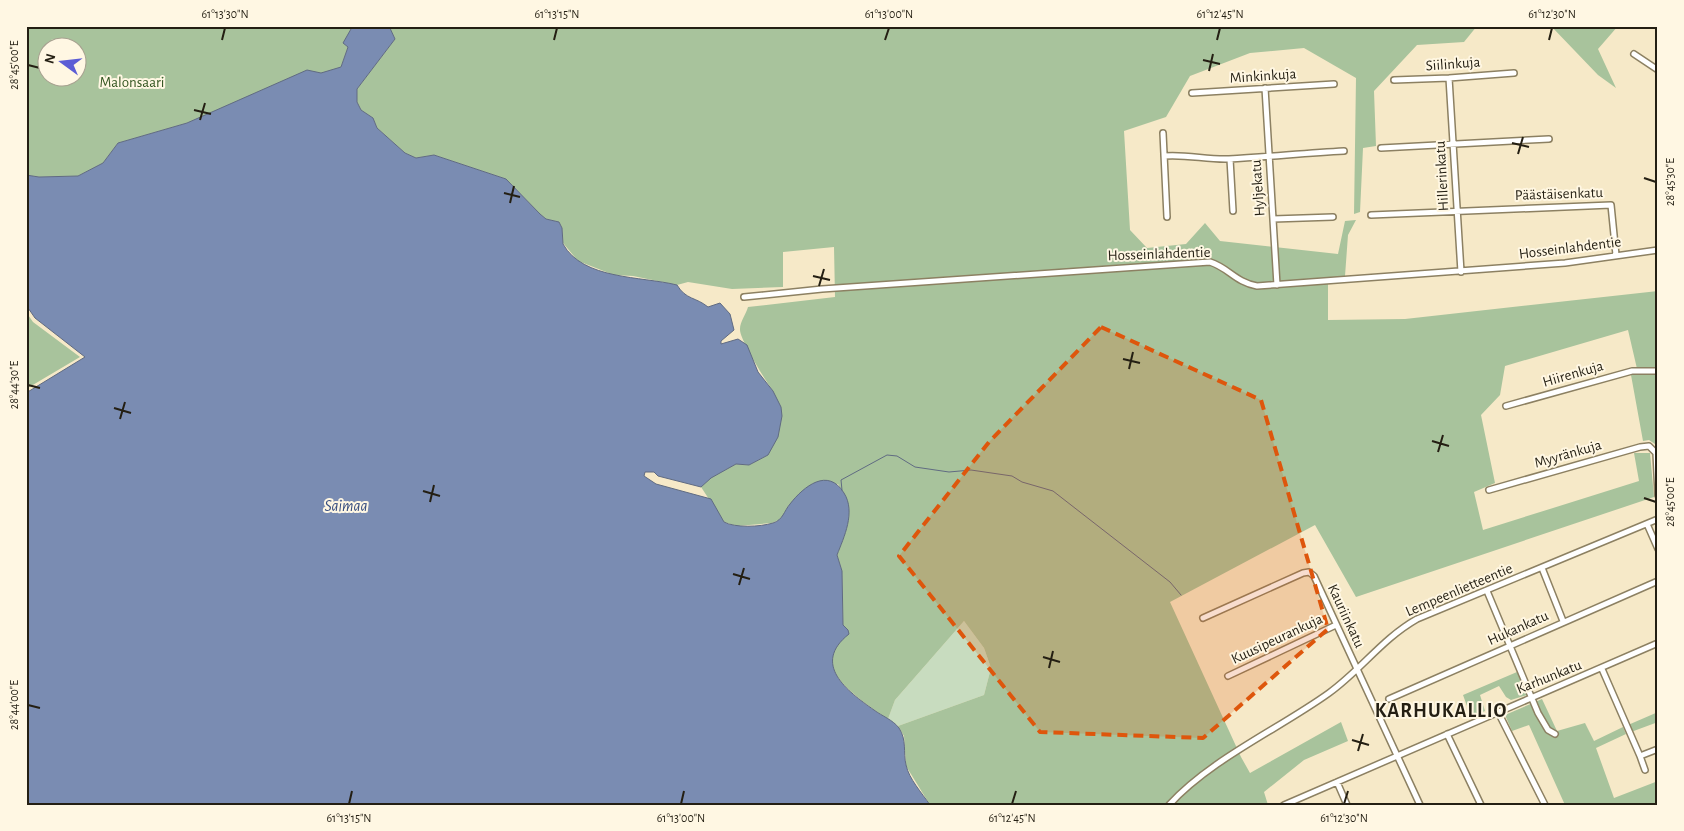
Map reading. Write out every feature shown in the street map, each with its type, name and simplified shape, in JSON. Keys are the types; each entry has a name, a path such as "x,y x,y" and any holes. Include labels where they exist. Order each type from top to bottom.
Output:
{"street":[{"path":"1634,54 1658,70"},
{"name":"Siilinkuja","path":"1394,80 1514,73"},
{"name":"Hillerinkatu","path":"1449,78 1461,272"},
{"name":"Minkinkuja","path":"1192,92 1334,84"},
{"name":"Hyljekatu","path":"1265,88 1277,285"},
{"path":"1163,133 1167,217"},
{"path":"1381,148 1549,139"},
{"path":"1164,156 1182,154 1208,159 1230,159 1344,151"},
{"path":"1230,159 1233,211"},
{"name":"Päästäisenkatu","path":"1457,211 1611,205 1616,255"},
{"path":"1371,215 1457,211"},
{"path":"1273,220 1332,217"},
{"name":"Hosseinlahdentie","path":"744,298 822,289 1210,262 1220,265 1242,283 1257,286 1277,285 1584,261 1658,250"},
{"name":"Hiirenkuja","path":"1506,406 1632,371 1648,369 1658,371"},
{"name":"Myyränkuja","path":"1490,490 1640,447 1653,448 1656,453 1658,495"},
{"name":"Lempeenlietteentie","path":"1169,805 1195,781 1329,693 1357,671 1396,631 1417,619 1658,520"},
{"path":"1648,524 1658,549"},
{"path":"1542,568 1563,621"},
{"name":"Kauriinkatu","path":"1203,618 1303,573 1310,572 1314,576 1420,805"},
{"name":"Hukankatu","path":"1388,699 1658,581"},
{"path":"1487,591 1543,722 1555,734"},
{"name":"Kuusipeurankuja","path":"1228,676 1336,625"},
{"name":"Karhunkatu","path":"1284,805 1602,669 1658,643"},
{"path":"1602,669 1645,770"},
{"path":"1498,712 1545,805"},
{"path":"1447,734 1482,805"},
{"path":"1640,756 1658,749"},
{"path":"1337,782 1347,805"}],"highlighted area":[{"path":"1101,327 1261,400 1328,629 1203,738 1040,732 899,556 989,442"}],"green space":[{"name":"Malonsaari","path":"26,26 350,26 351,29 344,43 348,47 341,67 187,123 118,143 103,163 78,176 39,177 26,175"},
{"path":"389,26 1477,26 1464,42 1417,45 1374,91 1376,146 1363,148 1360,212 1354,214 1356,78 1304,48 1250,53 1190,76 1166,117 1124,131 1130,230 1147,248 1186,244 1205,223 1220,241 1338,254 1345,221 1356,220 1348,235 1345,276 1328,279 1328,320 1405,319 1658,291 1658,446 1649,440 1643,441 1631,375 1638,373 1628,330 1505,366 1500,395 1481,415 1495,483 1474,492 1483,530 1639,481 1634,453 1650,453 1654,497 1356,597 1315,525 1170,602 1250,773 1341,722 1348,741 1304,760 1264,792 1268,805 930,805 906,766 904,736 898,726 984,695 991,668 984,648 964,621 895,700 888,719 852,692 836,674 831,665 832,654 848,630 843,625 842,571 837,555 847,518 848,504 838,484 797,497 790,504 781,519 772,523 737,526 724,522 701,487 710,478 736,464 749,465 768,455 773,391 741,334 741,324 748,307 835,297 834,247 783,252 783,287 732,289 688,282 677,285 633,276 614,275 578,261 563,243 562,228 559,222 546,219 506,179 434,155 416,158 405,153 377,128 373,118 361,110 357,102 357,89 395,39"},
{"path":"1551,26 1618,26 1598,49 1616,88 1598,75"},
{"path":"26,312 33,322 80,357 26,389"},
{"path":"964,621 984,648 991,668 984,695 898,726 888,719 895,700"},
{"path":"1517,672 1527,695 1511,700 1506,697 1499,686 1480,695 1485,711 1471,717 1463,695"},
{"path":"1542,699 1557,731 1585,723 1594,741 1623,727 1626,734 1596,748 1614,798 1658,781 1658,805 1565,805 1529,725 1512,731 1505,715"},
{"path":"1658,712 1658,722 1631,732 1628,725"}],"water":[{"name":"Saimaa","path":"350,26 389,26 395,39 357,89 357,102 361,110 373,118 377,128 405,153 416,158 434,155 506,179 546,219 559,222 562,228 563,244 572,256 584,264 614,275 677,285 688,296 708,307 720,303 730,314 734,330 721,341 721,344 738,339 747,345 758,372 773,391 781,407 782,416 778,437 768,455 749,465 736,464 711,478 701,487 658,476 654,472 645,472 644,476 656,484 711,499 724,522 741,526 776,522 802,491 816,482 824,480 838,485 844,493 849,508 848,524 837,555 842,571 843,625 849,634 838,645 833,656 833,666 844,686 899,728 903,737 908,770 913,781 930,805 26,805 26,393 85,357 35,318 26,305 26,175 39,177 78,176 103,163 118,143 187,123 307,70 321,73 341,67 348,47 343,43 351,29"}],"waterway":[{"path":"842,490 841,480 887,455 897,456 915,467 949,472 971,470 1012,476 1022,482 1053,491 1170,582 1181,595"}],"district":[{"name":"KARHUKALLIO","path":"1441,711"}]}
